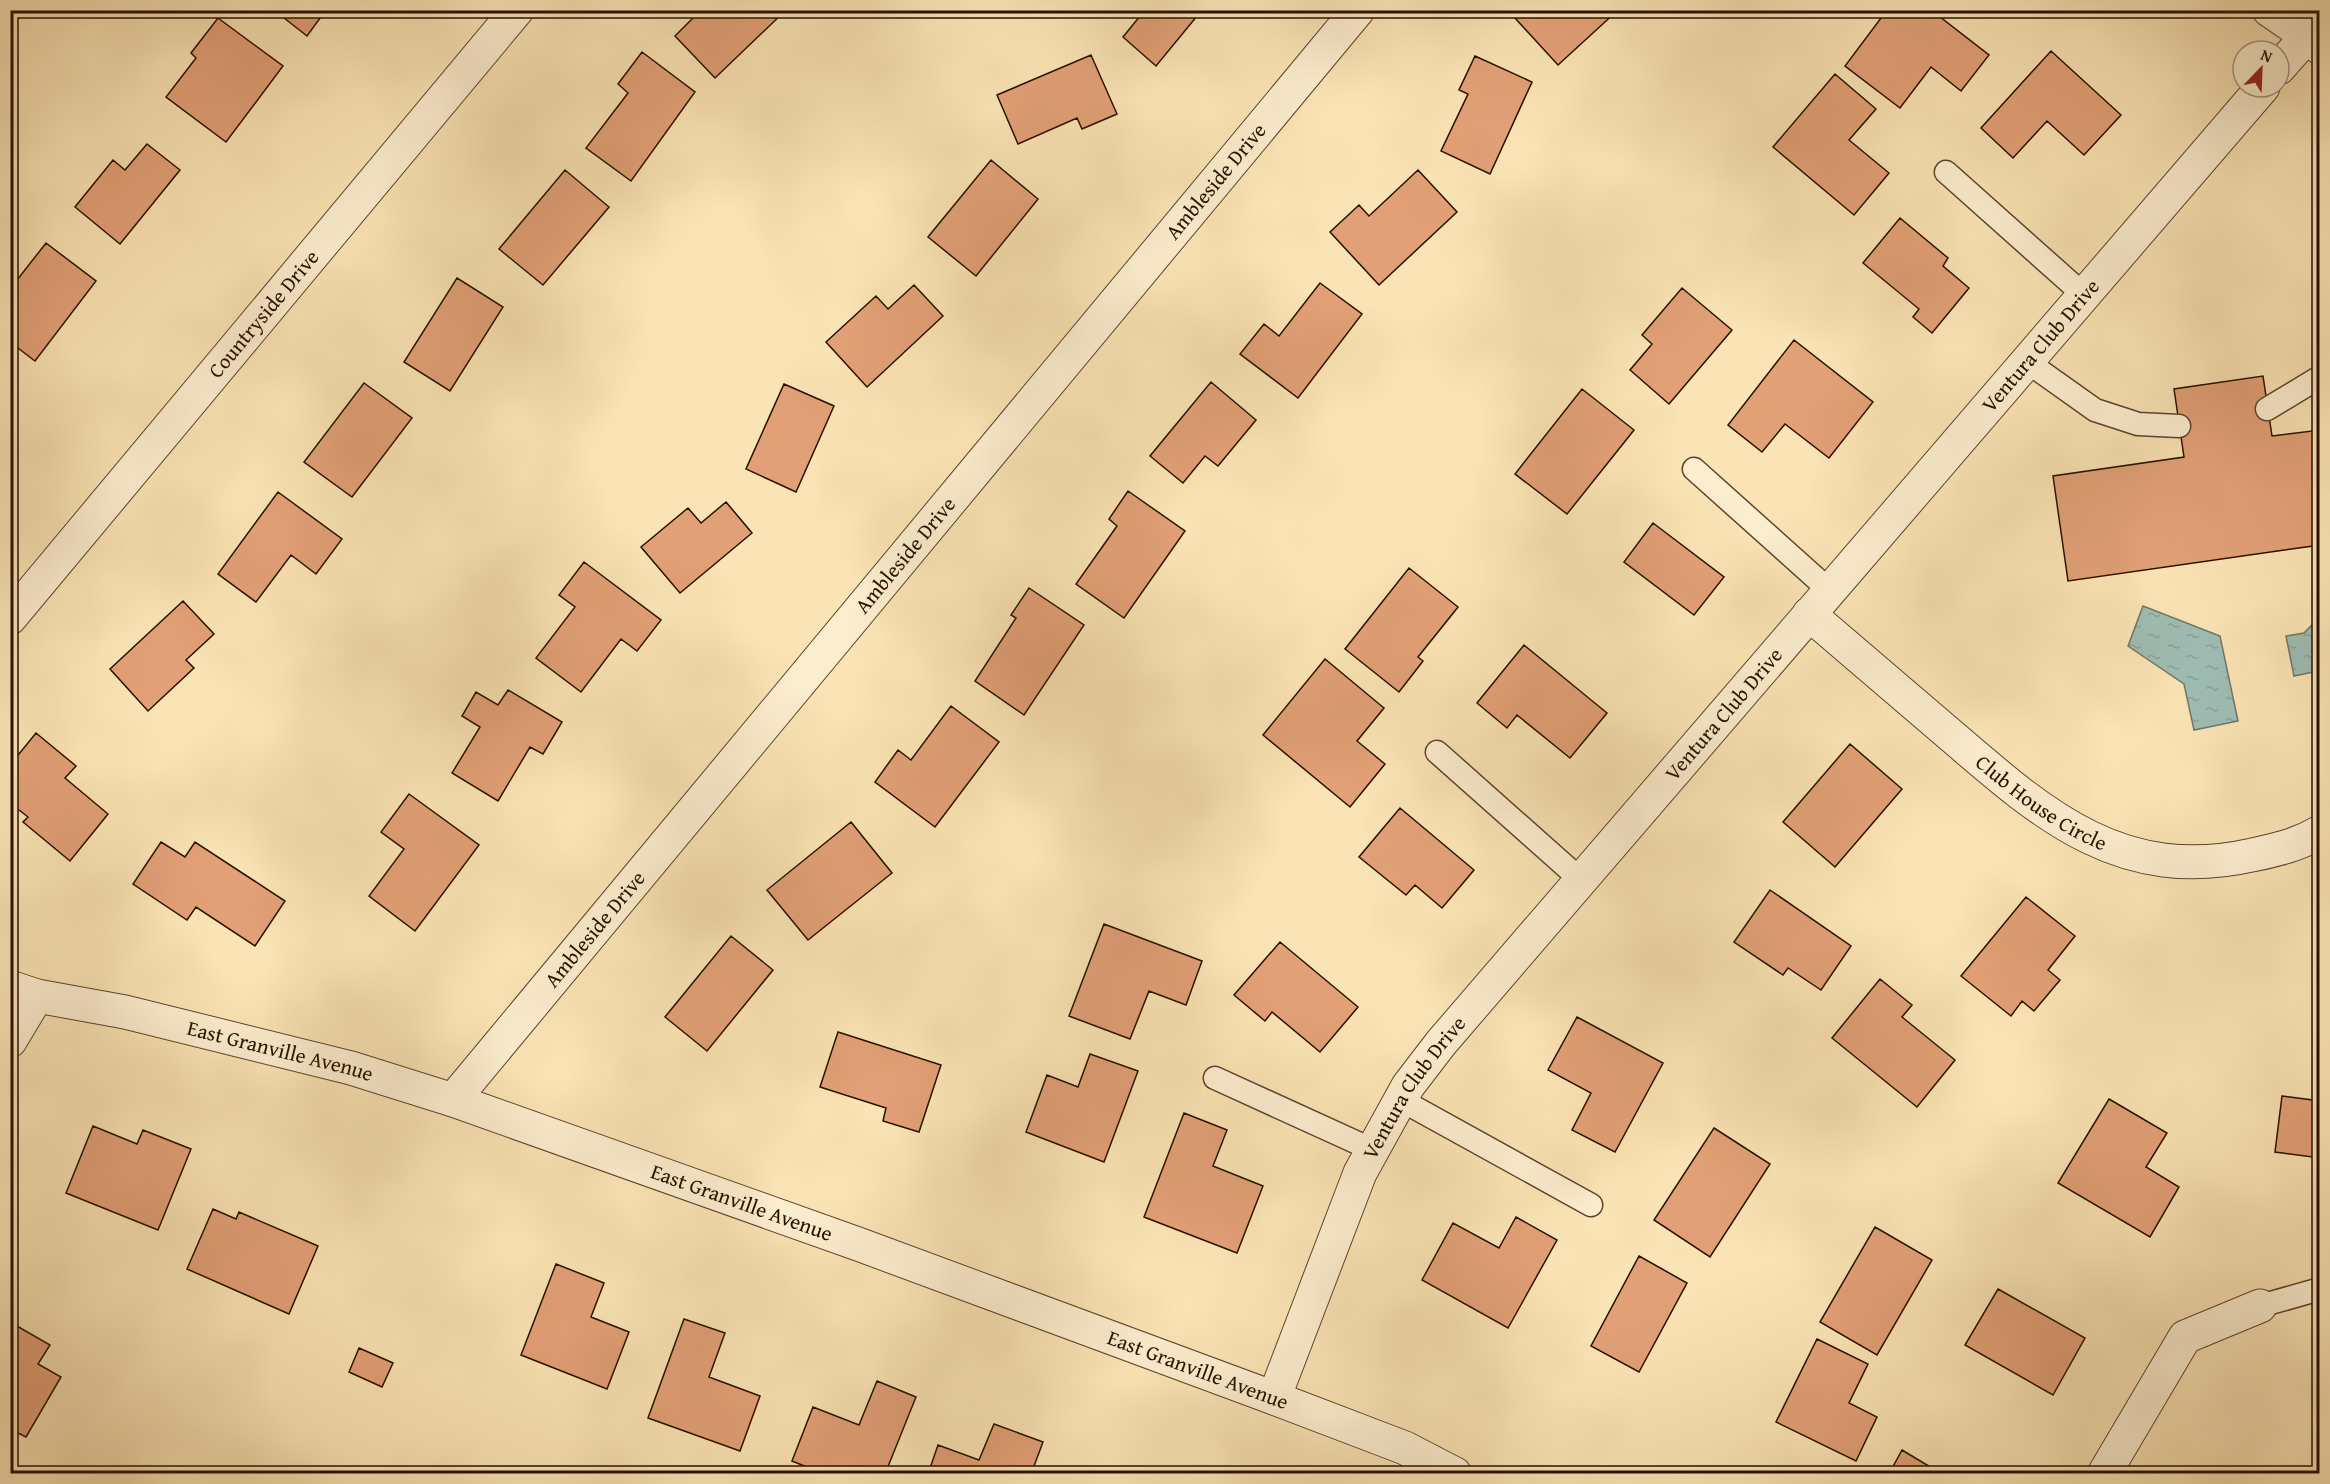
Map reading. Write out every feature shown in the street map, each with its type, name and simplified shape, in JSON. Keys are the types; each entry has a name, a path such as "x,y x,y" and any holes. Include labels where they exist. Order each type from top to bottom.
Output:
{"street":[{"name":"Countryside Drive","path":"10,618 517,10"},
{"name":"Ambleside Drive","path":"453,1100 1358,10"},
{"path":"2269,10 2313,42 2291,59"},
{"name":"Ventura Club Drive","path":"1274,1398 1360,1173 1401,1100 1441,1043 2253,99"},
{"name":"Club House Circle","path":"1819,602 2017,792 2079,834 2112,848 2145,857 2221,862 2299,844 2319,832"},
{"name":"East Granville Avenue","path":"24,991 125,1012 351,1068 453,1100 858,1244 1274,1398 1405,1448 1455,1473"},
{"path":"10,1041 24,991"},
{"path":"2104,1473 2186,1336 2260,1306"}],"lane":[{"path":"1946,172 2084,295"},
{"path":"2026,362 2096,410 2138,424 2179,426"},
{"path":"2268,409 2319,377"},
{"path":"1695,469 1819,602"},
{"path":"1437,752 1581,880"},
{"path":"1215,1078 1373,1150"},
{"path":"1401,1100 1590,1204"},
{"path":"2260,1306 2319,1289"}],"water":[{"path":"2143,606 2220,636 2238,721 2194,730 2184,684 2128,646"},
{"path":"2319,623 2319,677 2313,672 2294,676 2286,636 2304,633 2313,624"}],"building":[{"path":"274,10 326,10 307,36"},
{"path":"701,10 786,10 715,78 675,36"},
{"path":"1145,10 1202,10 1156,66 1123,37"},
{"path":"1524,10 1618,10 1558,65 1515,18"},
{"path":"1887,10 1931,10 1989,55 1961,91 1931,67 1900,108 1845,66"},
{"path":"218,18 283,66 226,142 166,97 196,58 191,53"},
{"path":"2051,51 2121,115 2084,155 2047,121 2013,158 1981,128"},
{"path":"642,52 695,92 631,181 586,148 628,93 618,84"},
{"path":"1091,55 1117,114 1082,129 1077,118 1018,144 997,95"},
{"path":"1475,56 1532,82 1490,174 1441,151 1468,94 1459,90"},
{"path":"1835,74 1876,109 1849,140 1889,173 1854,215 1773,147"},
{"path":"147,144 180,170 120,244 75,207 113,160 125,170"},
{"path":"991,160 1038,199 976,276 928,237"},
{"path":"565,170 609,207 543,285 499,249"},
{"path":"1418,170 1457,212 1379,285 1330,232 1359,205 1369,216"},
{"path":"1900,218 1948,258 1943,266 1969,288 1932,333 1913,317 1919,309 1863,263"},
{"path":"46,243 96,281 35,361 10,342 10,289"},
{"path":"457,278 503,307 450,391 404,362"},
{"path":"1320,283 1362,314 1298,398 1240,354 1264,324 1279,336"},
{"path":"914,285 943,316 867,387 826,342 876,296 888,309"},
{"path":"1682,288 1732,330 1669,404 1630,370 1652,344 1642,335"},
{"path":"1794,340 1873,402 1829,458 1785,424 1762,452 1728,425"},
{"path":"2263,376 2272,436 2320,430 2320,545 2068,581 2053,476 2184,457 2174,389"},
{"path":"1211,382 1256,420 1218,466 1205,456 1183,483 1150,456"},
{"path":"364,383 412,418 352,497 304,462"},
{"path":"784,384 834,406 796,492 746,469"},
{"path":"1582,389 1634,430 1567,514 1515,474"},
{"path":"1128,491 1185,531 1124,618 1076,584 1117,526 1109,519"},
{"path":"278,492 342,539 316,574 291,555 256,602 218,574"},
{"path":"726,502 752,533 680,593 641,547 688,508 701,523"},
{"path":"1653,523 1724,577 1694,615 1624,562"},
{"path":"584,562 661,620 637,651 621,639 581,692 536,658 575,607 559,595"},
{"path":"1409,568 1458,607 1418,657 1423,661 1399,692 1345,649"},
{"path":"1029,588 1084,625 1024,715 975,681 1016,618 1011,615"},
{"path":"183,601 214,634 186,660 194,668 148,711 110,669"},
{"path":"1524,645 1607,713 1570,758 1517,715 1507,728 1477,703"},
{"path":"1325,659 1384,708 1357,741 1385,764 1350,807 1263,735"},
{"path":"508,690 562,722 543,754 530,747 498,801 452,773 480,727 462,716 476,692 498,705"},
{"path":"951,706 999,742 935,827 875,782 898,750 911,760"},
{"path":"36,733 76,766 65,778 108,814 70,861 23,822 28,817 10,803 10,765"},
{"path":"1850,744 1902,789 1835,867 1783,822"},
{"path":"409,794 479,845 415,931 369,896 404,849 381,832"},
{"path":"1400,808 1474,870 1442,908 1415,885 1406,895 1359,857"},
{"path":"851,822 892,873 808,940 767,890"},
{"path":"161,842 185,857 195,842 285,901 255,946 196,907 187,920 133,884"},
{"path":"1770,890 1851,946 1821,990 1788,968 1783,975 1734,942"},
{"path":"2026,897 2075,936 2048,970 2060,980 2034,1011 2022,1001 2011,1016 1961,976"},
{"path":"1104,924 1202,961 1186,1005 1149,991 1130,1039 1069,1016"},
{"path":"731,936 773,970 707,1051 665,1017"},
{"path":"1280,942 1358,1007 1320,1052 1272,1012 1265,1021 1234,995"},
{"path":"1880,979 1912,1005 1902,1017 1955,1060 1917,1107 1832,1038"},
{"path":"1577,1017 1663,1063 1615,1152 1572,1130 1591,1093 1548,1070"},
{"path":"838,1032 941,1065 919,1132 883,1121 886,1108 820,1087"},
{"path":"1090,1054 1138,1071 1104,1162 1026,1132 1047,1075 1078,1087"},
{"path":"2282,1096 2320,1101 2320,1158 2275,1152"},
{"path":"2109,1099 2167,1133 2146,1167 2179,1187 2150,1237 2058,1183"},
{"path":"1184,1113 1227,1130 1213,1166 1263,1186 1237,1253 1144,1217"},
{"path":"93,1126 137,1144 143,1130 191,1149 158,1230 66,1193"},
{"path":"1714,1128 1770,1164 1710,1257 1654,1220"},
{"path":"213,1209 236,1219 239,1212 318,1246 289,1314 187,1269"},
{"path":"1516,1217 1557,1240 1508,1328 1422,1280 1453,1223 1499,1248"},
{"path":"1875,1227 1932,1260 1877,1355 1820,1322"},
{"path":"1639,1256 1687,1283 1639,1372 1591,1346"},
{"path":"556,1264 604,1283 591,1317 629,1332 607,1389 521,1355"},
{"path":"1998,1289 2085,1338 2053,1395 1965,1345"},
{"path":"684,1319 725,1333 709,1377 760,1396 740,1451 648,1418"},
{"path":"10,1322 50,1345 38,1364 61,1377 26,1437 10,1429"},
{"path":"1817,1339 1868,1364 1849,1403 1877,1417 1856,1461 1776,1422"},
{"path":"359,1348 393,1363 382,1387 349,1372"},
{"path":"877,1381 916,1397 885,1474 824,1474 792,1461 813,1407 859,1425"},
{"path":"994,1424 1043,1442 1031,1474 928,1474 938,1445 979,1460"},
{"path":"1902,1450 1942,1474 1889,1474"}]}
